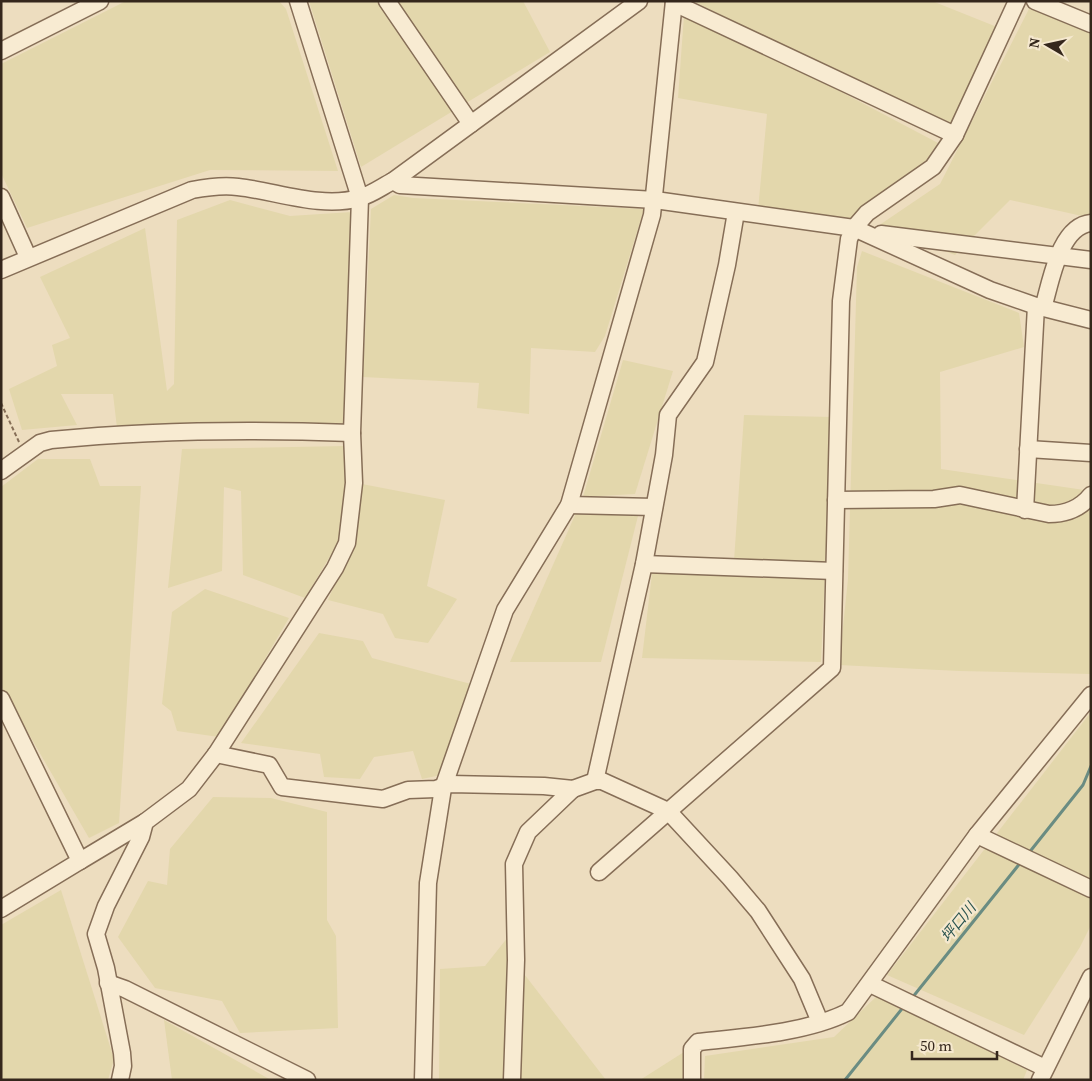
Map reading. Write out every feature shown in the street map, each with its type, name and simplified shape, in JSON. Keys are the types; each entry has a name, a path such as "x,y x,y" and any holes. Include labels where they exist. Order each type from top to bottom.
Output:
{"street":[{"path":"1,51 100,1"},
{"path":"1,909 145,822 189,789 216,754 335,568 347,543 354,483 352,433 360,198 298,1"},
{"path":"387,1 471,124"},
{"path":"1,270 192,190 213,186 237,187 317,200 338,201 360,198 393,181 640,1"},
{"path":"599,872 832,668 841,301 849,239 860,230 867,213 933,166 955,135 1017,1"},
{"path":"1035,1 1091,24"},
{"path":"423,1080 428,883 443,788 505,610 570,506 655,200 674,2 955,135"},
{"path":"393,181 400,185 452,189 655,200 860,230 1091,260"},
{"path":"1,197 28,258"},
{"path":"595,780 644,564 664,455 668,415 705,362 727,265 736,212"},
{"path":"1025,510 1028,449 1040,307 1067,237 1081,224 1091,223"},
{"path":"860,230 990,290 1040,307 1091,320"},
{"path":"1058,257 1091,266"},
{"path":"1,471 40,443 51,440 136,432 256,429 352,433"},
{"path":"1028,449 1091,452"},
{"path":"836,500 934,499 960,495 1025,510 1049,514 1064,514 1074,509 1091,495"},
{"path":"570,506 654,507"},
{"path":"644,564 834,571"},
{"path":"692,1080 692,1049 698,1042 766,1034 820,1022 848,1012 977,835 1091,695"},
{"path":"1,699 7,726 80,861"},
{"path":"216,754 269,765 282,787 384,799 408,790 443,788 450,784 544,786 573,789"},
{"path":"512,1080 516,960 514,864 528,832 573,789 595,780 602,781 668,811 758,911 802,979 820,1022"},
{"path":"120,1080 123,1066 122,1052 96,934 106,906 142,837 145,822"},
{"path":"977,835 1091,889"},
{"path":"870,984 1042,1074 1091,977"},
{"path":"108,983 125,989 307,1080"}],"path":[{"path":"1,403 24,454"}],"shaded area":[{"path":"126,1 279,1 286,9 338,171 210,170 27,228 1,173 1,64"},
{"path":"309,1 523,1 550,52 361,167"},
{"path":"693,1 932,1 997,27 952,129"},
{"path":"1031,5 1091,29 1091,218 1010,200 955,255 878,226 940,184"},
{"path":"684,15 773,56 938,143 925,162 846,222 758,210 767,114 678,98"},
{"path":"394,195 413,198 644,209 605,336 595,352 531,348 529,414 477,408 479,383 363,377 371,209"},
{"path":"230,200 290,216 352,212 344,432 117,428 113,394 61,394 77,425 22,430 9,389 57,366 52,345 70,338 40,277 145,228 167,391 174,384 177,220"},
{"path":"862,251 1019,313 1024,347 940,372 941,469 1091,491 1091,674 959,671 839,665 848,579 857,267"},
{"path":"623,360 673,371 635,494 583,497"},
{"path":"744,415 832,417 821,662 642,658 654,557 734,561"},
{"path":"346,446 348,467 338,543 305,598 243,575 241,491 224,487 222,571 168,588 182,449"},
{"path":"38,459 90,459 100,486 141,486 119,823 89,838 1,686 1,487"},
{"path":"362,484 445,500 427,586 457,599 428,643 395,638 383,614 328,600 352,544"},
{"path":"639,512 601,662 510,662 576,513"},
{"path":"205,589 289,618 219,737 177,731 171,711 162,704 172,612"},
{"path":"319,633 363,641 372,658 471,684 441,775 422,779 413,751 374,757 360,779 324,777 320,754 241,743"},
{"path":"1091,712 1091,925 1080,947 1024,1035 887,975"},
{"path":"213,797 271,798 327,812 327,920 336,936 338,1028 240,1033 222,1001 155,988 118,937 148,881 167,885 170,849"},
{"path":"61,890 114,1059 108,1080 1,1080 1,925"},
{"path":"508,937 505,1080 439,1080 440,969 485,966"},
{"path":"521,970 606,1080 520,1080"},
{"path":"877,996 1027,1070 1023,1080 704,1080 705,1056 834,1037"},
{"path":"164,1020 271,1080 172,1080"},
{"path":"684,1052 684,1080 640,1080"}],"waterway":[{"name":"坪口川","path":"1028,854 1083,785 1091,766"},
{"name":"坪口川","path":"912,998 1021,862"},
{"name":"坪口川","path":"845,1080 905,1005"}]}
